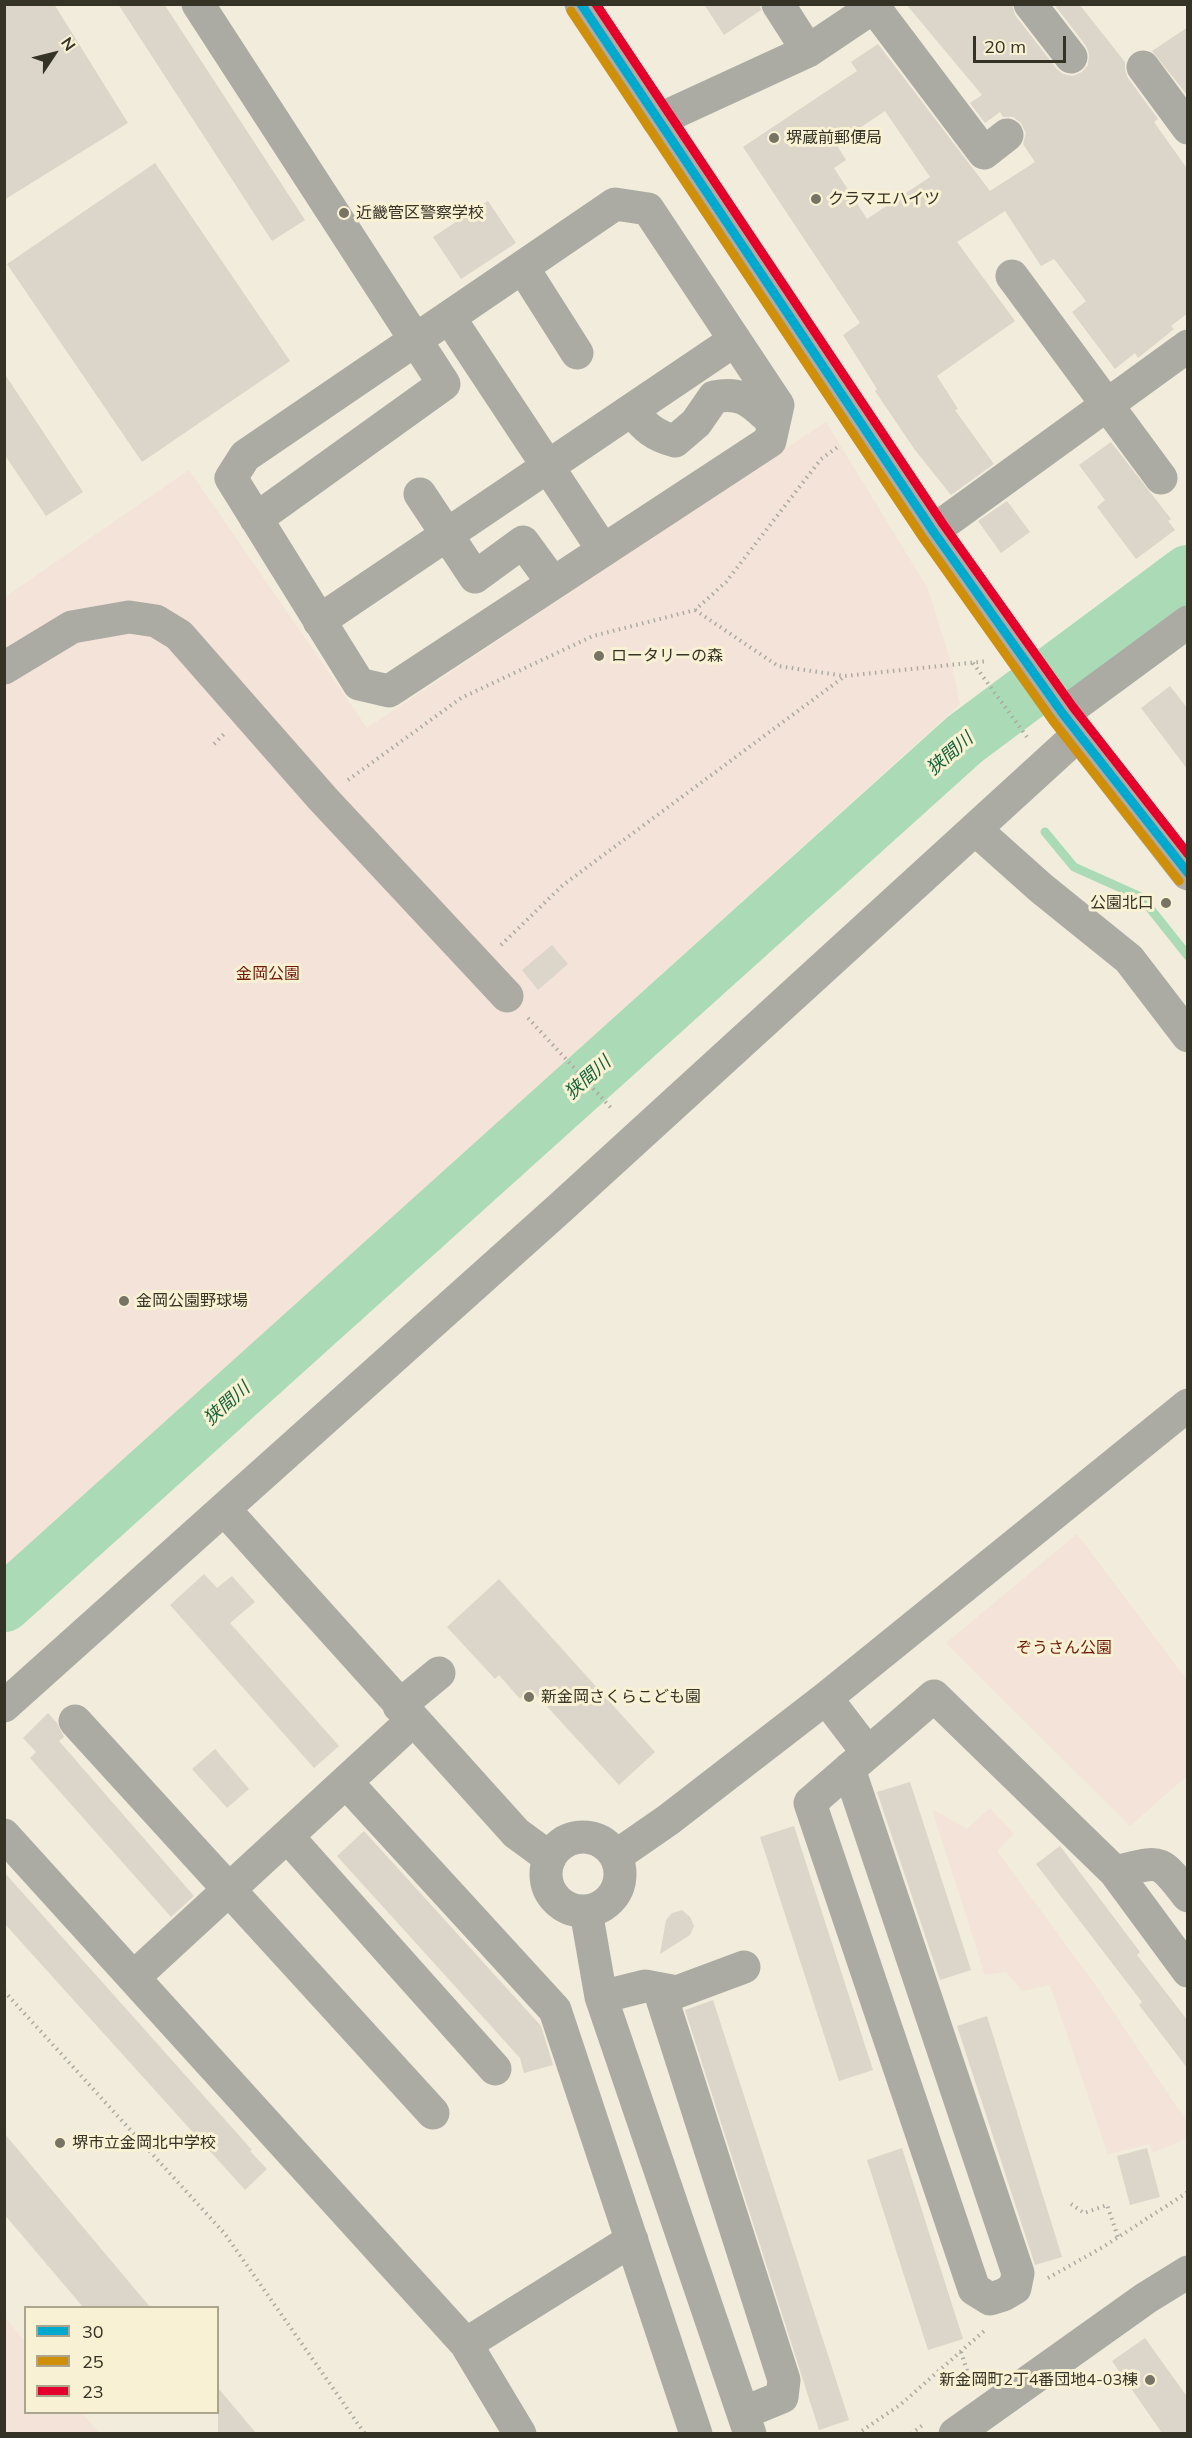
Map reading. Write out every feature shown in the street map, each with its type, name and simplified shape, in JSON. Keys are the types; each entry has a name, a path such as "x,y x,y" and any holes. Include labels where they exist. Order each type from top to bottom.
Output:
{"main road":[{"path":"581,4 933,531 1065,715 1188,874"}],"street":[{"path":"198,4 444,384 256,519"},
{"path":"778,4 808,51"},
{"path":"1030,4 1071,57"},
{"path":"658,120 808,51 876,6 984,153 1007,135"},
{"path":"1143,67 1188,128"},
{"path":"615,204 648,209 778,405 770,441 389,691 359,684 231,478 245,456 415,341 615,204"},
{"path":"523,268 577,352"},
{"path":"1012,276 1161,478"},
{"path":"449,317 603,550"},
{"path":"319,621 735,340"},
{"path":"933,531 1188,346"},
{"path":"632,410 644,426 660,437 675,441 696,423 714,397 731,393 747,400 774,422"},
{"path":"420,494 475,577 523,542 552,583"},
{"path":"4,668 72,627 129,617 156,621 179,635 323,799 507,996"},
{"path":"4,1706 976,830 1065,715 1188,622"},
{"path":"976,830 1041,888 1129,959 1188,1036"},
{"path":"615,1856 668,1820 826,1698 1188,1405"},
{"path":"224,1509 406,1714 516,1833 550,1858"},
{"path":"134,1977 346,1782 439,1673"},
{"path":"826,1698 859,1761 1018,2273 1015,2288 1003,2295 990,2299 974,2289 810,1803 859,1761 934,1696 1114,1872 1188,1971"},
{"path":"75,1720 433,2113"},
{"path":"346,1782 555,2010 696,2433"},
{"path":"4,1835 466,2344 520,2433"},
{"path":"287,1836 495,2069"},
{"path":"576,1837 599,1840 608,1846 615,1856 620,1868 620,1880 615,1892 603,1905 586,1911 573,1909 561,1904 553,1895 546,1870 550,1858 556,1848 565,1841 576,1837"},
{"path":"1114,1872 1154,1863 1167,1869 1188,1896"},
{"path":"586,1911 602,1997 747,2423 782,2397 784,2380 659,1989"},
{"path":"602,1997 645,1986 677,1992 744,1967"},
{"path":"466,2344 629,2230 674,2209"},
{"path":"955,2433 1146,2298 1188,2272"}],"path":[{"path":"323,799 461,698 593,636 695,610 726,582 821,459 840,445"},
{"path":"695,610 778,666 845,676 991,660"},
{"path":"973,663 1028,738"},
{"path":"478,966 563,885 845,676"},
{"path":"507,996 613,1110"},
{"path":"4,1991 225,2234 366,2433"},
{"path":"1016,2280 1029,2288 1188,2192"},
{"path":"1071,2204 1084,2212 1107,2205 1118,2236"},
{"path":"857,2433 900,2405 991,2325"},
{"path":"961,2352 973,2388"}],"green space":[{"name":"金岡公園","path":"826,422 928,589 952,666 960,704 5,1568 5,597 189,470 367,728"},
{"name":"ぞうさん公園","path":"1077,1534 1187,1680 1187,1776 1130,1826 946,1643"},
{"path":"990,1808 1014,1834 997,1851 1096,1986 1187,2122 1187,2138 1153,2153 1149,2144 1108,2154 1050,1985 1022,1991 1006,1972 985,1975 932,1809 967,1829"},
{"path":"4,2316 24,2341 24,2414 83,2414 99,2433 5,2433"}],"building":[{"path":"4,4 54,4 128,123 4,200"},
{"path":"118,4 164,4 305,220 272,241"},
{"path":"704,4 759,4 761,10 724,35"},
{"path":"906,4 1012,4 1015,15 1056,68 1063,74 1073,76 1082,72 1088,65 1089,54 1086,46 1054,4 1079,4 1125,62 1128,78 1158,119 1154,122 1188,170 1188,313 1171,326 1174,329 1138,358 1135,353 1115,369 1072,312 1086,301 1054,259 1041,266 1005,211 957,242 1015,321 937,376 958,409 955,410 994,464 951,495 915,450 875,391 877,389 843,335 860,323 743,147 857,71 851,62 878,44 990,191 1035,162 1023,144 1026,133 1021,123 1013,117 1003,117 1000,112 985,123 970,103 982,95","holes":["885,111 930,177 867,219 834,168 846,160 836,144"]},
{"path":"1188,27 1188,96 1152,51"},
{"path":"155,163 290,361 142,462 7,264"},
{"path":"488,201 516,243 461,279 433,237"},
{"path":"4,373 83,492 46,516 4,454"},
{"path":"1111,442 1171,519 1168,521 1175,530 1136,559 1097,507 1105,500 1079,465"},
{"path":"1007,501 1030,532 1001,553 978,521"},
{"path":"1170,686 1188,709 1188,770 1141,708"},
{"path":"552,945 568,964 538,990 522,970"},
{"path":"204,1574 217,1588 232,1576 255,1602 230,1623 339,1746 314,1768 170,1605"},
{"path":"499,1579 655,1752 619,1785 531,1689 520,1699 499,1675 495,1679 447,1627"},
{"path":"48,1713 57,1723 64,1737 59,1741 194,1896 171,1917 30,1758 36,1752 23,1738"},
{"path":"215,1749 249,1789 227,1808 192,1769"},
{"path":"910,1782 971,1970 940,1980 877,1792"},
{"path":"794,1826 873,2070 839,2081 760,1837"},
{"path":"364,1831 541,2026 553,2065 524,2073 520,2058 337,1856"},
{"path":"1060,1846 1140,1952 1137,1955 1188,2021 1188,2069 1139,2005 1142,2002 1036,1864"},
{"path":"4,1872 267,2169 245,2190 4,1923"},
{"path":"682,1910 690,1917 694,1926 690,1935 660,1954 666,1920 672,1913"},
{"path":"713,2000 849,2420 819,2430 685,2010"},
{"path":"987,2016 1062,2257 1035,2265 957,2026"},
{"path":"4,2133 149,2306 82,2306 4,2214"},
{"path":"902,2148 963,2339 928,2350 867,2160"},
{"path":"1147,2148 1160,2197 1130,2205 1117,2156"},
{"name":"新金岡町2丁4番団地4-03棟","path":"1145,2338 1188,2398 1188,2433 1162,2433 1112,2361"},
{"path":"219,2389 256,2433 218,2433 219,2414"}],"waterway":[{"name":"狭間川","path":"4,1604 965,739 1188,573"},
{"path":"1045,832 1074,867 1141,897 1188,956"}],"transit line":[{"name":"30","path":"581,4 933,531 1063,714 1188,873"},
{"name":"23","path":"596,4 943,524 1073,707 1188,854"},
{"name":"25","path":"571,11 923,538 1053,721 1179,881"}],"place":[{"name":"堺蔵前郵便局","path":"774,138"},
{"name":"クラマエハイツ","path":"816,199"},
{"name":"近畿管区警察学校","path":"344,213"},
{"name":"ロータリーの森","path":"599,656"},
{"name":"公園北口","path":"1166,903"},
{"name":"金岡公園野球場","path":"124,1301"},
{"name":"新金岡さくらこども園","path":"529,1697"},
{"name":"堺市立金岡北中学校","path":"60,2143"},
{"name":"新金岡町2丁4番団地4-03棟","path":"1150,2380"}]}
